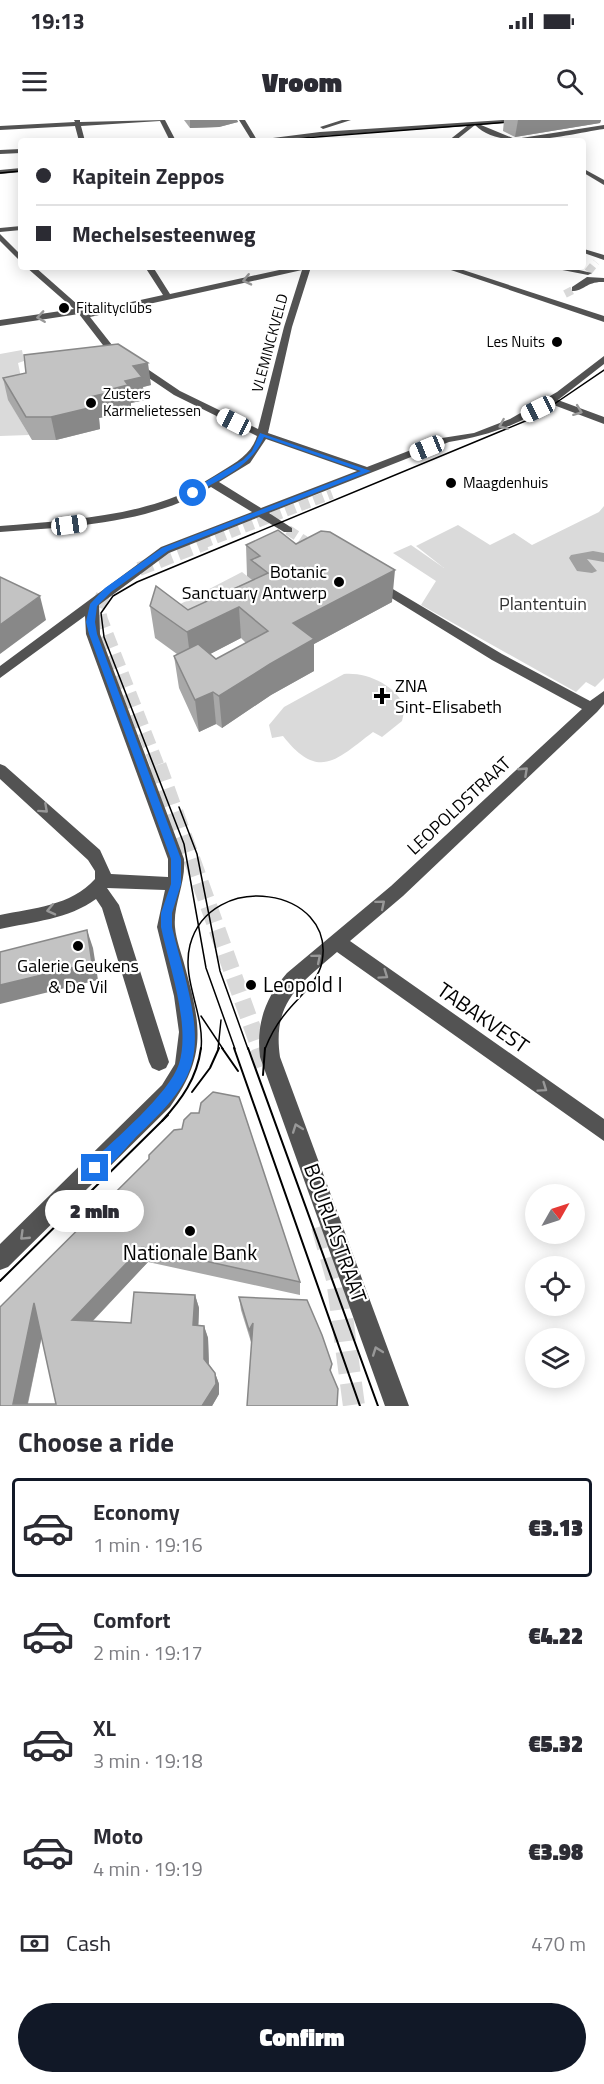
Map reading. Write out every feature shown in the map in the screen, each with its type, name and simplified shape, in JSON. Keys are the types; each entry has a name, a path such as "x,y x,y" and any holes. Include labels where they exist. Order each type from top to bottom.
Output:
{"street":[{"path":"0,128 78,122 160,120 171,138"},
{"path":"242,120 255,138"},
{"path":"320,134 317,131 319,129 348,120"},
{"path":"461,120 507,138"},
{"path":"455,138 479,120"},
{"path":"285,138 529,120"},
{"path":"78,122 81,138"},
{"path":"534,138 604,127"},
{"path":"337,133 344,138"},
{"path":"0,152 18,151"},
{"path":"0,172 18,170"},
{"path":"586,172 603,180"},
{"path":"592,184 603,180"},
{"path":"0,230 18,228"},
{"path":"1,239 18,257"},
{"path":"587,252 600,260"},
{"path":"33,270 83,313 109,346 177,393 262,434 368,471"},
{"path":"151,270 168,297"},
{"path":"0,322 83,313 292,270"},
{"name":"VLEMINCKVELD","path":"0,529 50,527 117,516 169,502 213,483 246,461 255,451 262,434 288,327 305,270"},
{"path":"455,270 604,319"},
{"path":"562,270 604,280"},
{"path":"575,289 587,277"},
{"path":"587,277 604,290"},
{"path":"551,302 565,294"},
{"path":"332,494 475,436 552,401 579,382 604,359"},
{"path":"552,401 604,421"},
{"path":"0,673 93,606 108,590 165,549 446,440 475,436"},
{"path":"213,483 288,530"},
{"path":"366,577 497,657 600,700"},
{"path":"0,1259 163,1100 185,1065 188,1029 166,927 167,913 176,884 175,853 93,634 91,622 93,606"},
{"name":"LEOPOLDSTRAAT","path":"272,1061 267,1042 268,1027 282,991 397,891 600,700"},
{"path":"0,770 94,855 103,872 100,885 88,897 64,907 0,922"},
{"path":"100,885 176,884"},
{"path":"100,885 110,905 159,1062"},
{"name":"TABAKVEST","path":"336,942 604,1131"},
{"name":"BOURLASTRAAT","path":"272,1061 397,1406"}],"green space":[{"path":"22,350 24,361 18,363 22,382 9,401 29,435 0,436 0,354"},
{"name":"Plantentuin","path":"604,506 604,678 595,687 586,682 576,692 421,605 436,581 393,553 411,545 444,568 416,546 458,525 490,545 514,533 532,545 599,512"},
{"path":"242,572 261,587 248,615 192,642 163,613"},
{"path":"344,674 362,675 388,687 401,700 405,708 402,721 382,737 373,732 349,750 328,761 318,762 307,759 283,736 272,738 269,725 284,707"}],"shaded area":[{"path":"593,551 604,553 604,562 587,559 597,571 592,573 577,571 569,558 571,555"}],"building":[{"path":"118,344 148,363 133,366 142,377 125,381 128,385 112,389 116,391 90,397 97,406 51,417 26,417 3,378 26,373 24,355"},
{"path":"278,530 296,544 321,531 330,532 395,570 293,623 314,639 219,696 213,692 195,700 174,656 198,644 216,659 268,631 239,607 187,632 150,606 156,586 188,610 268,573 251,560 260,556 246,545"},
{"path":"0,577 40,596 0,625"},
{"path":"87,930 92,963 0,985 0,952"},
{"path":"213,1092 239,1097 300,1282 142,1247 72,1320 131,1323 134,1292 195,1295 193,1325 204,1326 204,1359 215,1373 216,1384 202,1406 0,1406 0,1307 149,1159 149,1155 174,1130 182,1129 184,1120 191,1113 199,1113 201,1103","holes":["34,1303 56,1404 13,1404"]},
{"path":"239,1297 307,1300 332,1364 330,1370 338,1389 337,1406 247,1406 253,1323 249,1330"}],"tunnel":[{"path":"588,272 596,262"},
{"path":"565,294 575,289"},
{"path":"202,544 332,494"},
{"path":"288,530 305,541"},
{"path":"139,569 206,543"},
{"path":"103,595 98,607 101,620 158,767"},
{"path":"158,765 260,1049"},
{"path":"260,1048 266,1065"},
{"path":"322,1226 337,1279 354,1406"}],"tram line":[{"path":"304,138 536,120"},
{"path":"0,173 18,171"},
{"path":"199,927 184,844 104,637 101,613 113,596 137,582 535,417 604,370"},
{"path":"179,807 197,854 209,915"},
{"path":"209,915 221,905 244,897 269,897 292,904 310,917 321,937 320,970 279,1022 265,1049"},
{"path":"199,927 209,915"},
{"path":"209,915 220,971 248,1049"},
{"path":"199,927 206,968 235,1049"},
{"path":"199,927 190,945 188,971 200,1023 201,1048"},
{"path":"201,1016 219,1043"},
{"path":"219,1043 221,1020"},
{"path":"218,1049 219,1043"},
{"path":"219,1043 223,1049"},
{"path":"162,1120 188,1088 201,1048"},
{"path":"192,1092 210,1068 219,1048"},
{"path":"222,1048 238,1071"},
{"path":"234,1048 360,1406"},
{"path":"248,1048 378,1406"},
{"path":"263,1075 265,1048"},
{"path":"162,1120 168,1115"},
{"path":"0,1281 162,1120"}],"place":[{"name":"Fitalityclubs","path":"64,308"},
{"name":"Les Nuits","path":"557,342"},
{"name":"Zusters Karmelietessen","path":"91,403"},
{"name":"Maagdenhuis","path":"451,483"},
{"name":"Botanic Sanctuary Antwerp","path":"339,582"},
{"name":"ZNA Sint-Elisabeth","path":"382,696"},
{"name":"Galerie Geukens & De Vil","path":"78,946"},
{"name":"Leopold I","path":"251,985"},
{"name":"Nationale Bank","path":"190,1231"}],"route":[{"path":"95,1168 163,1100 185,1065 189,1040 187,1017 166,927 167,913 176,884 176,859 93,634 91,612 93,606 108,590 165,549 368,471 262,434 260,443 246,461 193,493"}]}
